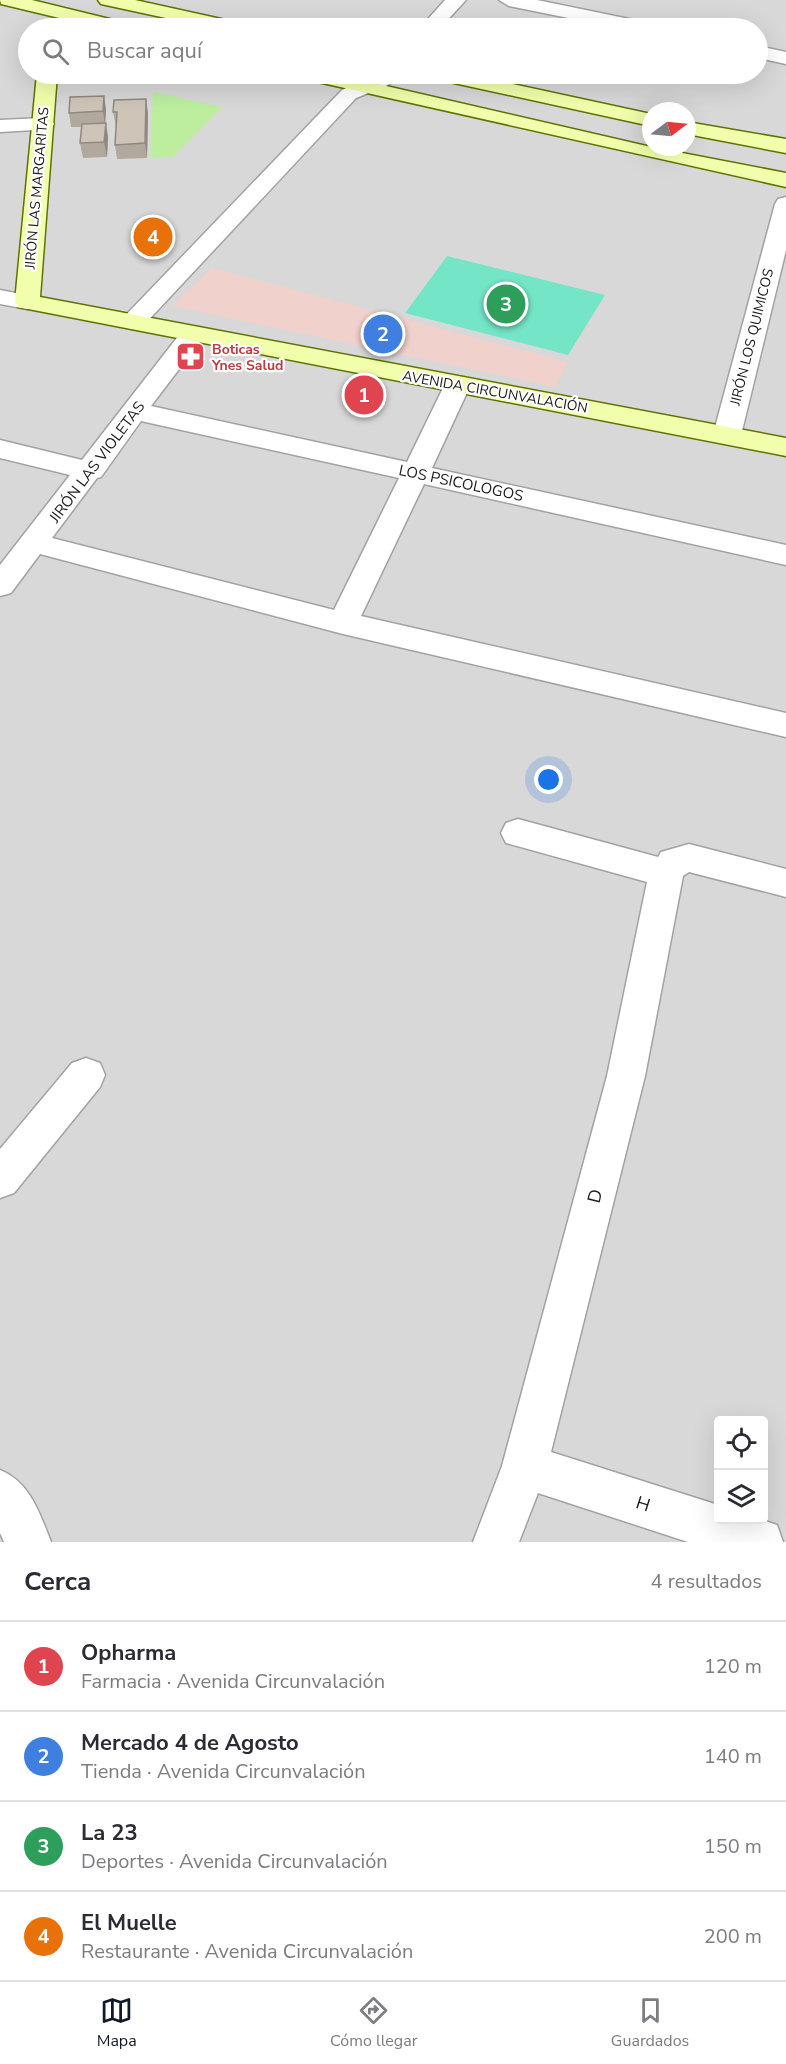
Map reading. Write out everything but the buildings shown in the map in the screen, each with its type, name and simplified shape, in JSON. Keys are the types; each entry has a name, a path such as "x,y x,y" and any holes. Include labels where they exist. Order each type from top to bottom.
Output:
{"street":[{"path":"8,0 78,18"},
{"path":"108,0 191,18"},
{"path":"439,18 456,0"},
{"path":"508,0 595,18"},
{"path":"768,54 786,58"},
{"name":"JIRÓN LAS MARGARITAS","path":"27,302 46,84"},
{"path":"353,84 732,170 786,180"},
{"path":"134,322 349,94 374,84"},
{"path":"486,84 642,118"},
{"path":"0,126 43,124"},
{"path":"696,130 786,146"},
{"name":"JIRÓN LOS QUIMICOS","path":"727,435 776,285 786,204"},
{"path":"0,297 27,302"},
{"name":"AVENIDA CIRCUNVALACIÓN","path":"27,302 457,386 786,447"},
{"name":"JIRÓN LAS VIOLETAS","path":"0,586 91,471 192,335"},
{"path":"343,623 457,386"},
{"name":"LOS PSICOLOGOS","path":"135,411 786,555"},
{"path":"0,449 91,471"},
{"path":"35,543 343,623 786,725"},
{"path":"518,833 678,866 786,884"},
{"name":"D","path":"496,1542 525,1466 678,866"},
{"path":"0,1179 86,1074"},
{"name":"H","path":"525,1466 760,1542"},
{"path":"0,1492 28,1542"}],"shaded area":[{"path":"0,0 786,0 786,1542 0,1542"},
{"path":"212,268 568,362 555,387 172,306"}],"green space":[{"path":"153,92 222,107 173,157 150,158"},
{"path":"447,256 605,295 568,355 405,313"}],"place":[{"name":"El Muelle","path":"153,237"},
{"name":"La 23","path":"506,304"},
{"name":"Mercado 4 de Agosto","path":"383,334"},
{"name":"Boticas Ynes Salud","path":"191,357"},
{"name":"Opharma","path":"364,395"}]}
